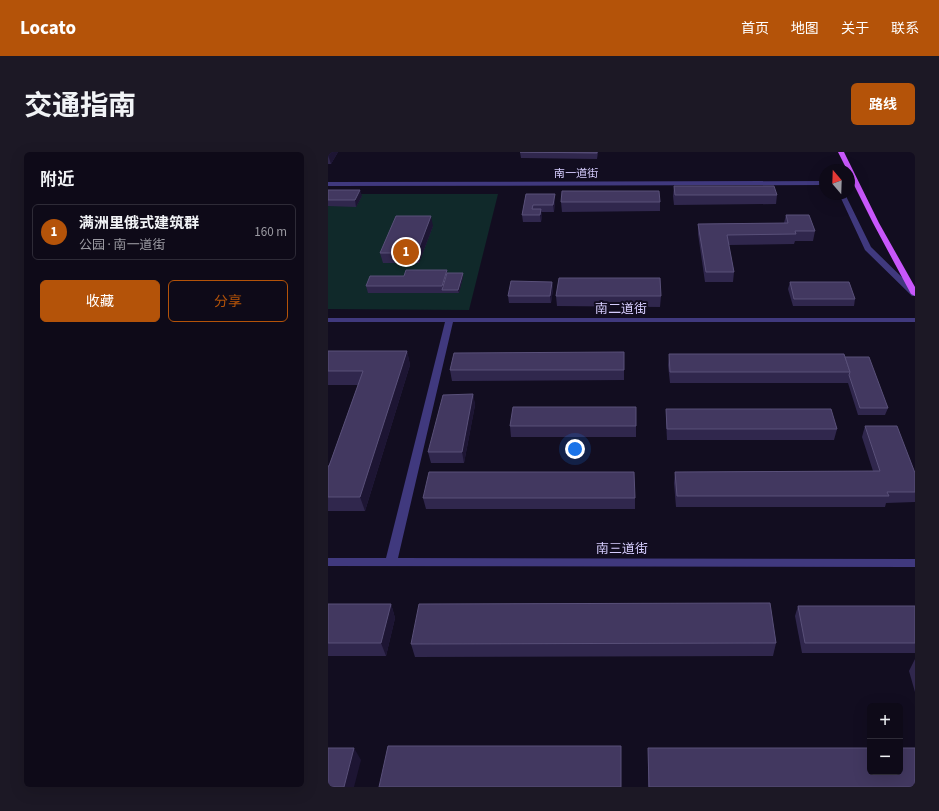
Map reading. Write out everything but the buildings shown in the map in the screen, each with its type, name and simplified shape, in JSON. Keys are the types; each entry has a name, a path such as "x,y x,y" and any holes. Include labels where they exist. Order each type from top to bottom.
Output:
{"main road":[{"path":"841,152 876,223 915,294"}],"street":[{"name":"南一道街","path":"328,184 819,183"},
{"path":"845,200 868,248 915,294"},
{"name":"南二道街","path":"328,320 915,320"},
{"path":"391,562 450,320"},
{"name":"南三道街","path":"328,562 915,563"}],"green space":[{"path":"328,194 498,194 469,310 328,309"}],"place":[{"name":"满洲里俄式建筑群","path":"406,252"}]}
